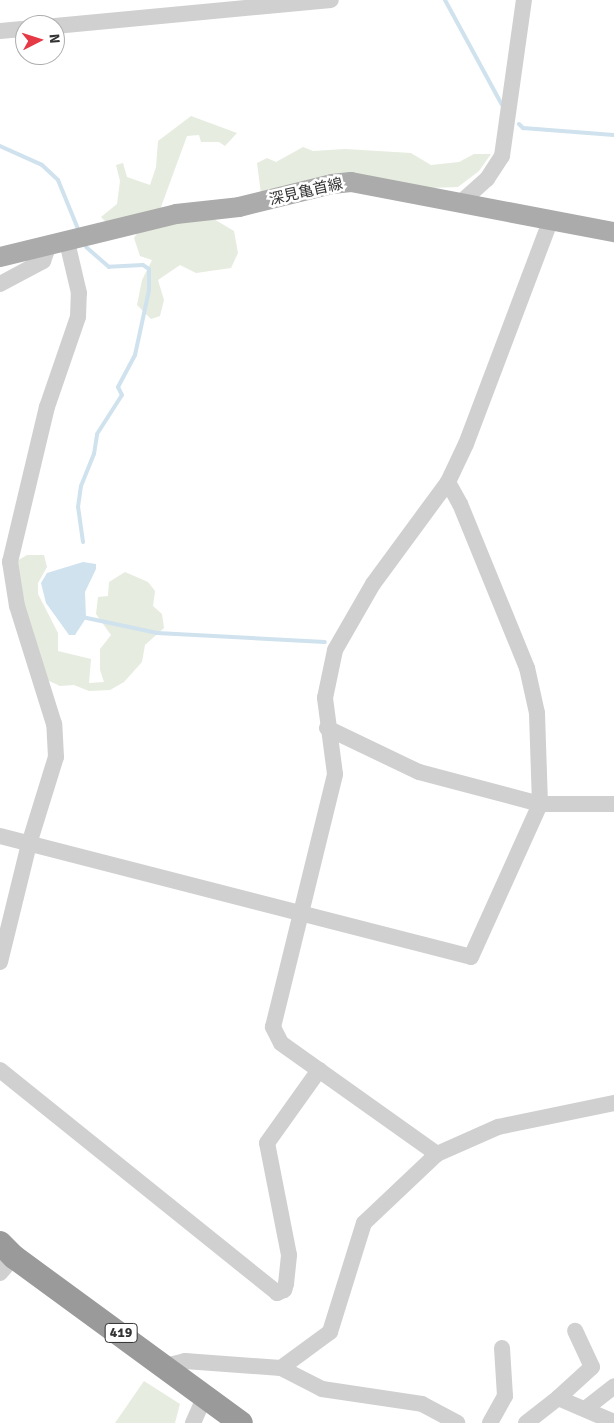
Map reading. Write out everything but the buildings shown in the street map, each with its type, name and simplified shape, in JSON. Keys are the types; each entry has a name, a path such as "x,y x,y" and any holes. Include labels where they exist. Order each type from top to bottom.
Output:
{"highway":[{"name":"419","path":"5,1258 165,1366 241,1423"}],"main road":[{"name":"深見亀首線","path":"0,258 176,214 267,201 332,184 361,184 550,222 614,232"}],"street":[{"path":"65,25 331,0"},
{"path":"459,204 487,178 502,156 524,0"},
{"path":"0,31 15,30"},
{"path":"437,1154 280,1044 273,1027 303,914 335,774 327,728 325,698 335,650 373,584 448,482 466,444 550,222"},
{"path":"0,962 29,844 56,757 57,740 17,606 10,562 47,407 78,317 80,293 67,242"},
{"path":"0,284 43,261 48,247"},
{"path":"0,836 471,957 540,804 537,713 527,668 460,504 448,482"},
{"path":"327,728 419,772 540,804 614,804"},
{"path":"0,1070 277,1293 284,1290 286,1284 288,1255 267,1143 318,1070"},
{"path":"281,1368 330,1332 364,1222 437,1154 498,1127 614,1103"},
{"path":"526,1423 558,1398 592,1367 575,1331"},
{"path":"490,1423 505,1396 502,1348"},
{"path":"165,1366 185,1361 281,1368 329,1391 430,1406 457,1423"},
{"path":"585,1409 614,1386"},
{"path":"192,1423 205,1396"},
{"path":"558,1398 614,1422"}],"shaded area":[{"path":"191,116 237,133 225,146 219,142 201,142 199,135 187,136 161,207 163,221 207,215 234,231 238,253 231,268 196,273 180,265 158,280 164,300 160,316 151,319 137,305 142,280 152,260 140,256 134,238 140,229 107,223 101,217 117,204 120,181 116,165 123,163 127,177 150,185 156,167 158,141"},
{"path":"303,147 313,151 345,149 411,153 431,165 459,162 474,154 491,154 479,171 458,187 261,194 257,163 267,158 276,162"},
{"path":"27,555 44,555 47,567 38,583 38,594 58,633 58,651 91,659 89,683 104,682 100,670 100,649 111,635 96,614 98,597 108,596 109,582 125,572 148,582 155,591 153,606 162,614 164,628 145,645 142,662 124,682 110,690 89,691 74,685 60,686 45,679 32,639 15,562"},
{"path":"144,1381 180,1404 175,1423 115,1423"}],"water":[{"path":"83,562 96,564 96,569 85,592 86,618 75,635 69,635 46,603 41,583 47,573"}],"waterway":[{"path":"445,0 502,105"},
{"path":"519,124 523,128 614,135"},
{"path":"0,146 42,165 58,180 78,229"},
{"path":"83,542 78,507 81,486 94,454 97,434 122,395 118,387 135,355 149,290 149,269 143,265 109,267 86,247"},
{"path":"82,617 157,633 325,642"}]}
